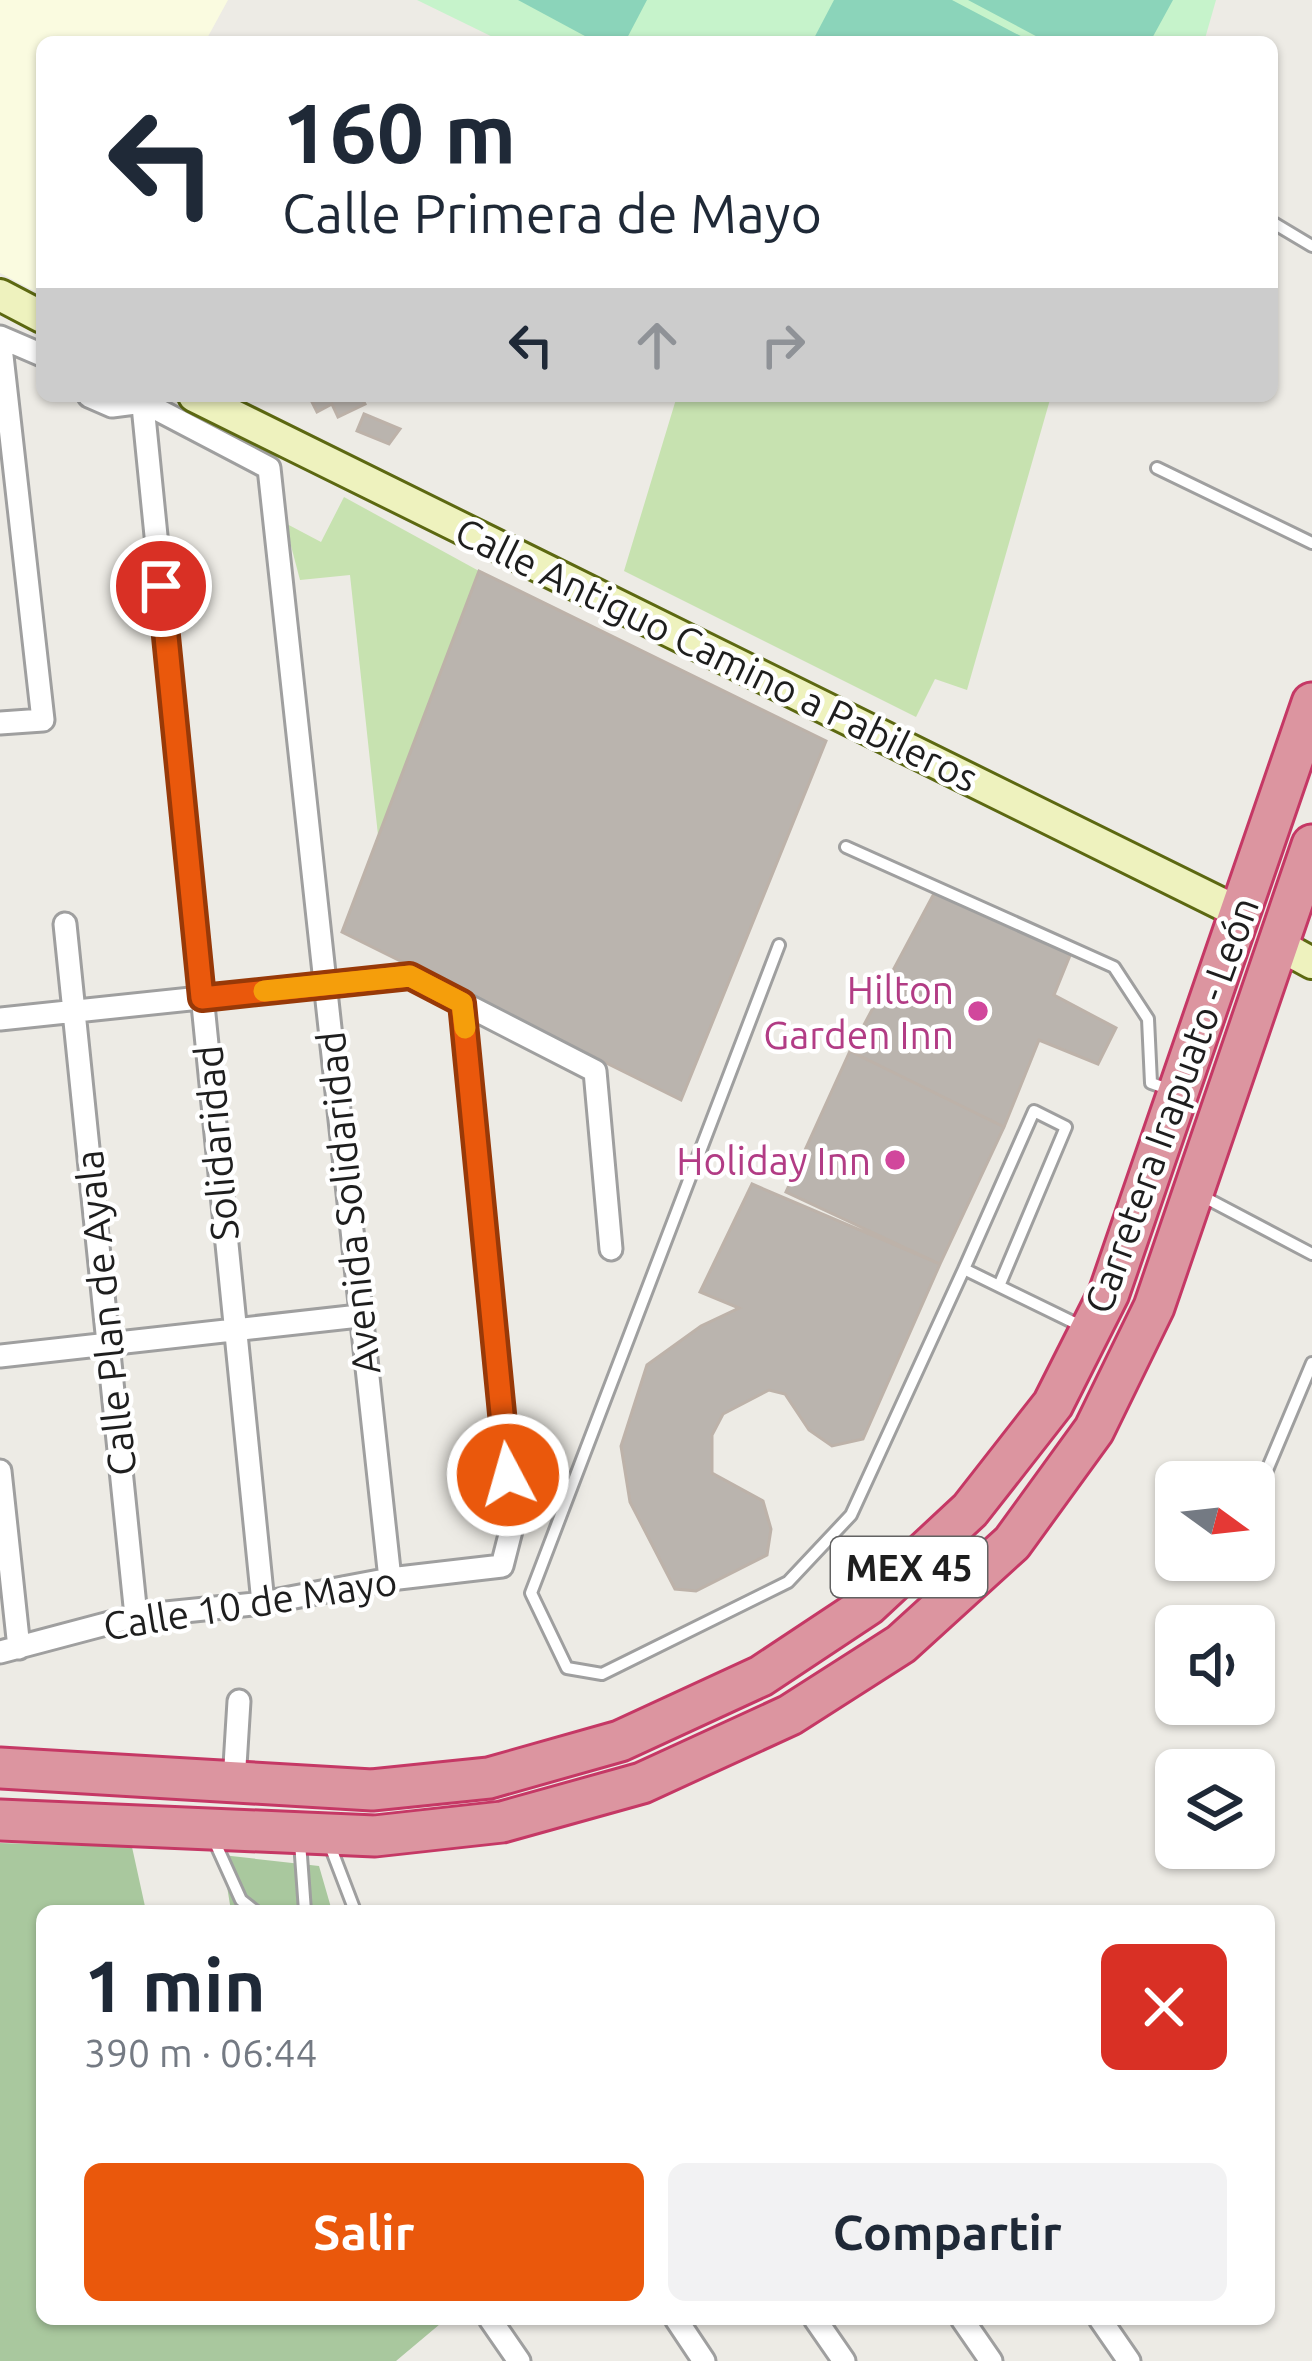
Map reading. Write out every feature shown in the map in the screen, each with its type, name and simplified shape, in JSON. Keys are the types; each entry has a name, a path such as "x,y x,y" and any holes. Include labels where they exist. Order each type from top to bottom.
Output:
{"highway":[{"name":"Carretera Irapuato - León","path":"0,1768 372,1790 489,1778 620,1741 761,1676 868,1605 970,1510 1053,1404 1109,1293 1312,703"},
{"name":"Carretera Irapuato - León","path":"0,1820 375,1836 502,1822 642,1783 790,1714 901,1644 1012,1543 1094,1430 1154,1307 1194,1192 1296,954 1311,848"}],"street":[{"path":"0,295 36,314"},
{"path":"0,723 43,720 0,338 36,353"},
{"name":"Solidaridad","path":"142,402 263,1603"},
{"name":"Avenida Solidaridad","path":"148,402 269,468 390,1579"},
{"name":"Calle Antiguo Camino a Pabileros","path":"206,402 1240,913"},
{"name":"Calle Plan de Ayala","path":"65,924 136,1616"},
{"path":"0,1018 410,976 595,1071 611,1249"},
{"name":"Calle 10 de Mayo","path":"10,1650 136,1616 263,1603 390,1579 502,1566 513,1522 462,1003"},
{"path":"0,1356 359,1316"},
{"path":"0,1471 10,1650"},
{"path":"234,1782 239,1701"},
{"path":"494,2325 519,2361"},
{"path":"680,2325 704,2361"},
{"path":"819,2325 844,2361"},
{"path":"966,2325 991,2361"},
{"path":"1104,2325 1129,2361"}],"lane":[{"path":"1278,226 1312,246"},
{"path":"1156,468 1312,543"},
{"path":"846,847 1114,967 1148,1019 1150,1083 1178,1093"},
{"path":"779,945 531,1592 567,1668 602,1674 788,1582 850,1515 1034,1111 1066,1127 999,1286"},
{"path":"1194,1192 1312,1254"},
{"path":"964,1269 1090,1331"},
{"path":"1271,1461 1312,1364"},
{"path":"209,1829 247,1905"},
{"path":"306,1905 313,1833"},
{"path":"313,1833 352,1905"}],"shaded area":[{"path":"0,0 228,0 208,36 36,36 36,292 0,273"}],"green space":[{"path":"417,0 1216,0 1206,36 491,36"},
{"path":"518,0 647,0 628,36 585,36"},
{"path":"834,0 952,0 1021,36 815,36"},
{"path":"968,0 1173,0 1153,36 1036,36"},
{"path":"675,402 1049,402 967,690 935,679 916,717 624,571"},
{"path":"344,497 479,571 378,835 350,575 300,580 285,523 321,542"},
{"path":"0,1843 132,1847 145,1905 36,1905 36,2325 439,2325 396,2361 0,2361"},
{"path":"222,1855 319,1866 330,1905 230,1905"}],"building":[{"path":"312,402 365,404 338,417 332,404 317,412"},
{"path":"364,414 400,429 389,444 357,431"},
{"path":"479,571 826,741 681,1100 342,932"},
{"name":"Hilton Garden Inn","path":"937,888 1073,948 1054,995 1116,1028 1098,1064 1039,1040 1004,1127 850,1051"},
{"name":"Holiday Inn","path":"850,1051 1004,1127 940,1264 786,1192"},
{"path":"752,1184 940,1264 863,1439 832,1446 809,1430 785,1394 769,1390 723,1414 712,1435 712,1473 763,1501 771,1529 767,1555 696,1591 675,1589 630,1502 621,1446 647,1365 701,1326 739,1308 700,1292"}],"slow traffic":[{"path":"264,991 410,976 462,1003 465,1028"}],"place":[{"name":"Hilton Garden Inn","path":"978,1011"},
{"name":"Holiday Inn","path":"895,1160"}],"route":[{"path":"161,586 202,998 410,976 462,1003 508,1475"}]}
